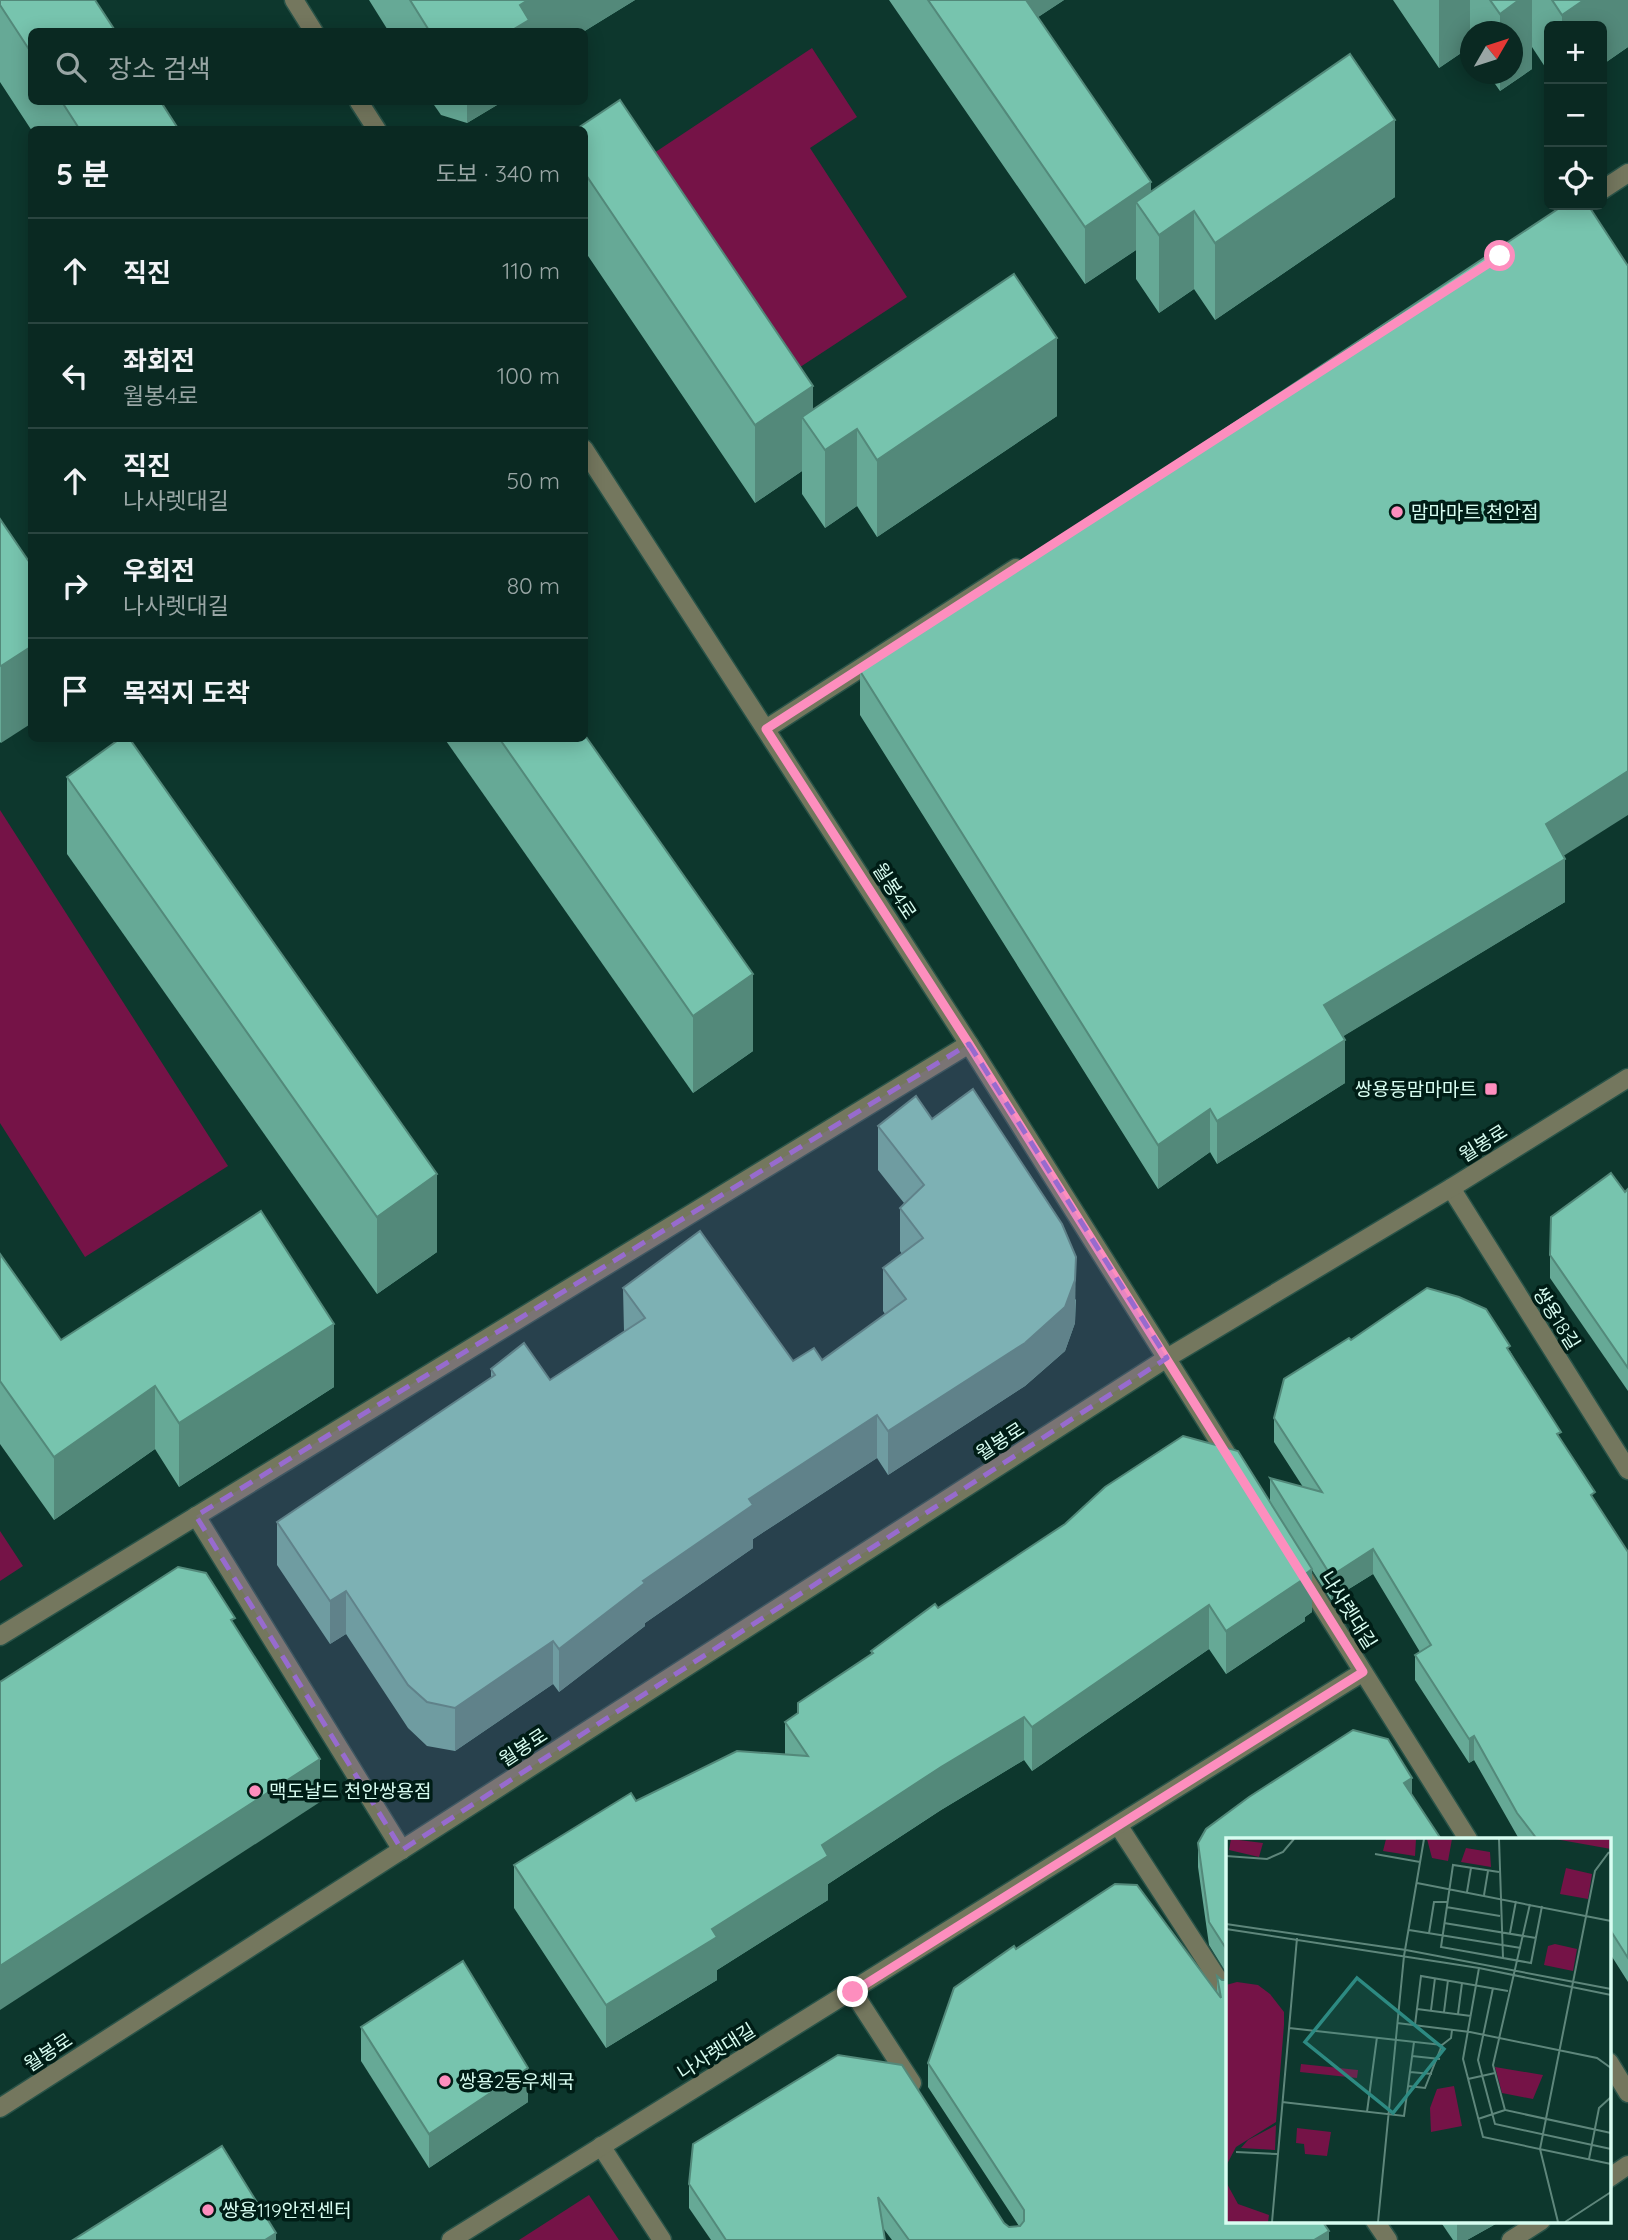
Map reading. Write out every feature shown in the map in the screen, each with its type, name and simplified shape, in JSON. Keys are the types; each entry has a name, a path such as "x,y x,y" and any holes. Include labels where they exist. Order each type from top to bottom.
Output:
{"street":[{"path":"294,0 312,28"},
{"path":"361,105 374,126"},
{"path":"1607,187 1628,173"},
{"name":"월봉4로","path":"588,455 969,1044 1167,1358"},
{"path":"766,729 1030,559"},
{"path":"0,1636 969,1044"},
{"name":"월봉로","path":"0,2108 1167,1358 1451,1188 1628,1077"},
{"name":"쌍용18길","path":"1451,1188 1628,1471"},
{"path":"1167,1358 1247,1486"},
{"path":"196,1516 402,1850"},
{"name":"나사렛대길","path":"1290,1556 1467,1838"},
{"name":"나사렛대길","path":"451,2240 1363,1672"},
{"path":"1118,1825 1226,1991"},
{"path":"853,1992 919,2094"},
{"path":"1610,2064 1628,2093"},
{"path":"601,2146 662,2240"},
{"path":"1610,2177 1628,2165"},
{"path":"1376,2222 1388,2240"},
{"path":"1511,2240 1539,2222"}],"highlighted area":[{"path":"969,1044 1167,1358 402,1850 196,1516"}],"shaded area":[{"path":"812,48 857,117 810,148 907,297 788,375 645,159"},
{"path":"0,810 228,1166 85,1257 0,1123"},
{"path":"0,1531 23,1566 0,1581"},
{"path":"589,2195 619,2240 519,2240"}],"building":[{"path":"0,0 95,0 113,28 28,28 28,48 0,5"},
{"path":"410,0 528,0 520,5 529,20 516,28 428,28"},
{"path":"928,0 1026,0 1151,182 1085,227"},
{"path":"1490,0 1519,0 1500,14"},
{"path":"1552,0 1584,0 1562,15"},
{"path":"1350,54 1395,120 1215,243 1194,211 1159,235 1136,202"},
{"path":"620,100 813,386 755,425 588,178 588,126 581,126"},
{"path":"64,105 163,105 176,126 77,126"},
{"name":"맘마마트 천안점","path":"1556,210 1591,210 1628,266 1628,771 1546,824 1565,859 1324,1005 1345,1040 1217,1121 1210,1109 1158,1145 860,671"},
{"path":"1014,274 1057,338 877,460 857,429 825,450 802,417"},
{"path":"0,519 28,560 28,649 0,665"},
{"path":"588,740 753,974 693,1016 502,742 588,742"},
{"path":"115,742 132,742 437,1174 377,1217 67,777"},
{"path":"973,1089 1062,1224 1076,1257 1075,1280 1065,1307 1025,1343 888,1431 877,1415 749,1499 753,1505 643,1581 645,1583 559,1649 553,1641 455,1708 427,1702 408,1685 346,1591 330,1601 277,1522 495,1375 491,1369 524,1343 550,1380 645,1318 623,1288 700,1231 793,1361 814,1348 822,1360 906,1299 883,1268 923,1238 900,1208 924,1185 878,1126 916,1096 932,1119"},
{"path":"1611,1173 1625,1192 1628,1189 1628,1368 1550,1255 1551,1217"},
{"path":"261,1211 334,1324 179,1423 155,1386 54,1457 0,1381 0,1254 61,1340"},
{"path":"1427,1288 1459,1297 1486,1309 1510,1346 1507,1348 1561,1432 1557,1434 1595,1492 1591,1495 1628,1552 1628,1958 1610,1930 1610,1838 1536,1838 1517,1813 1474,1736 1469,1739 1415,1655 1431,1645 1373,1549 1331,1576 1270,1478 1322,1492 1274,1418 1284,1379 1349,1338 1351,1340"},
{"path":"1183,1436 1238,1451 1312,1569 1304,1575 1305,1578 1226,1631 1209,1605 1032,1727 1024,1717 941,1767 822,1845 828,1856 712,1929 717,1937 606,2005 514,1865 631,1793 636,1801 737,1751 808,1756 785,1722 798,1713 798,1703 873,1653 871,1651 935,1604 938,1608 1065,1524 1105,1487"},
{"path":"178,1567 206,1573 235,1618 231,1620 320,1759 0,1966 0,1682"},
{"path":"1353,1730 1388,1739 1412,1778 1404,1783 1440,1838 1226,1838 1226,1948 1209,1922 1198,1843 1206,1829 1249,1797"},
{"path":"1115,1884 1137,1885 1221,1998 1217,1976 1226,1980 1226,2222 1323,2222 1329,2231 1314,2240 909,2240 878,2197 885,2240 726,2240 689,2184 693,2144 838,2055 902,2065 1004,2223 1009,2227 1020,2226 1024,2221 1024,2210 928,2063 954,1988 1014,1946 1016,1949"},
{"name":"쌍용2동우체국","path":"463,1961 528,2068 429,2134 361,2027"},
{"path":"222,2146 276,2233 265,2240 73,2240"}],"place":[{"name":"맘마마트 천안점","path":"1397,512"},
{"name":"쌍용동맘마마트","path":"1491,1089"},
{"name":"맥도날드 천안쌍용점","path":"255,1791"},
{"name":"쌍용2동우체국","path":"445,2081"},
{"name":"쌍용119안전센터","path":"208,2210"}],"route":[{"path":"853,1992 1363,1672 969,1044 766,729 1500,256"}]}
